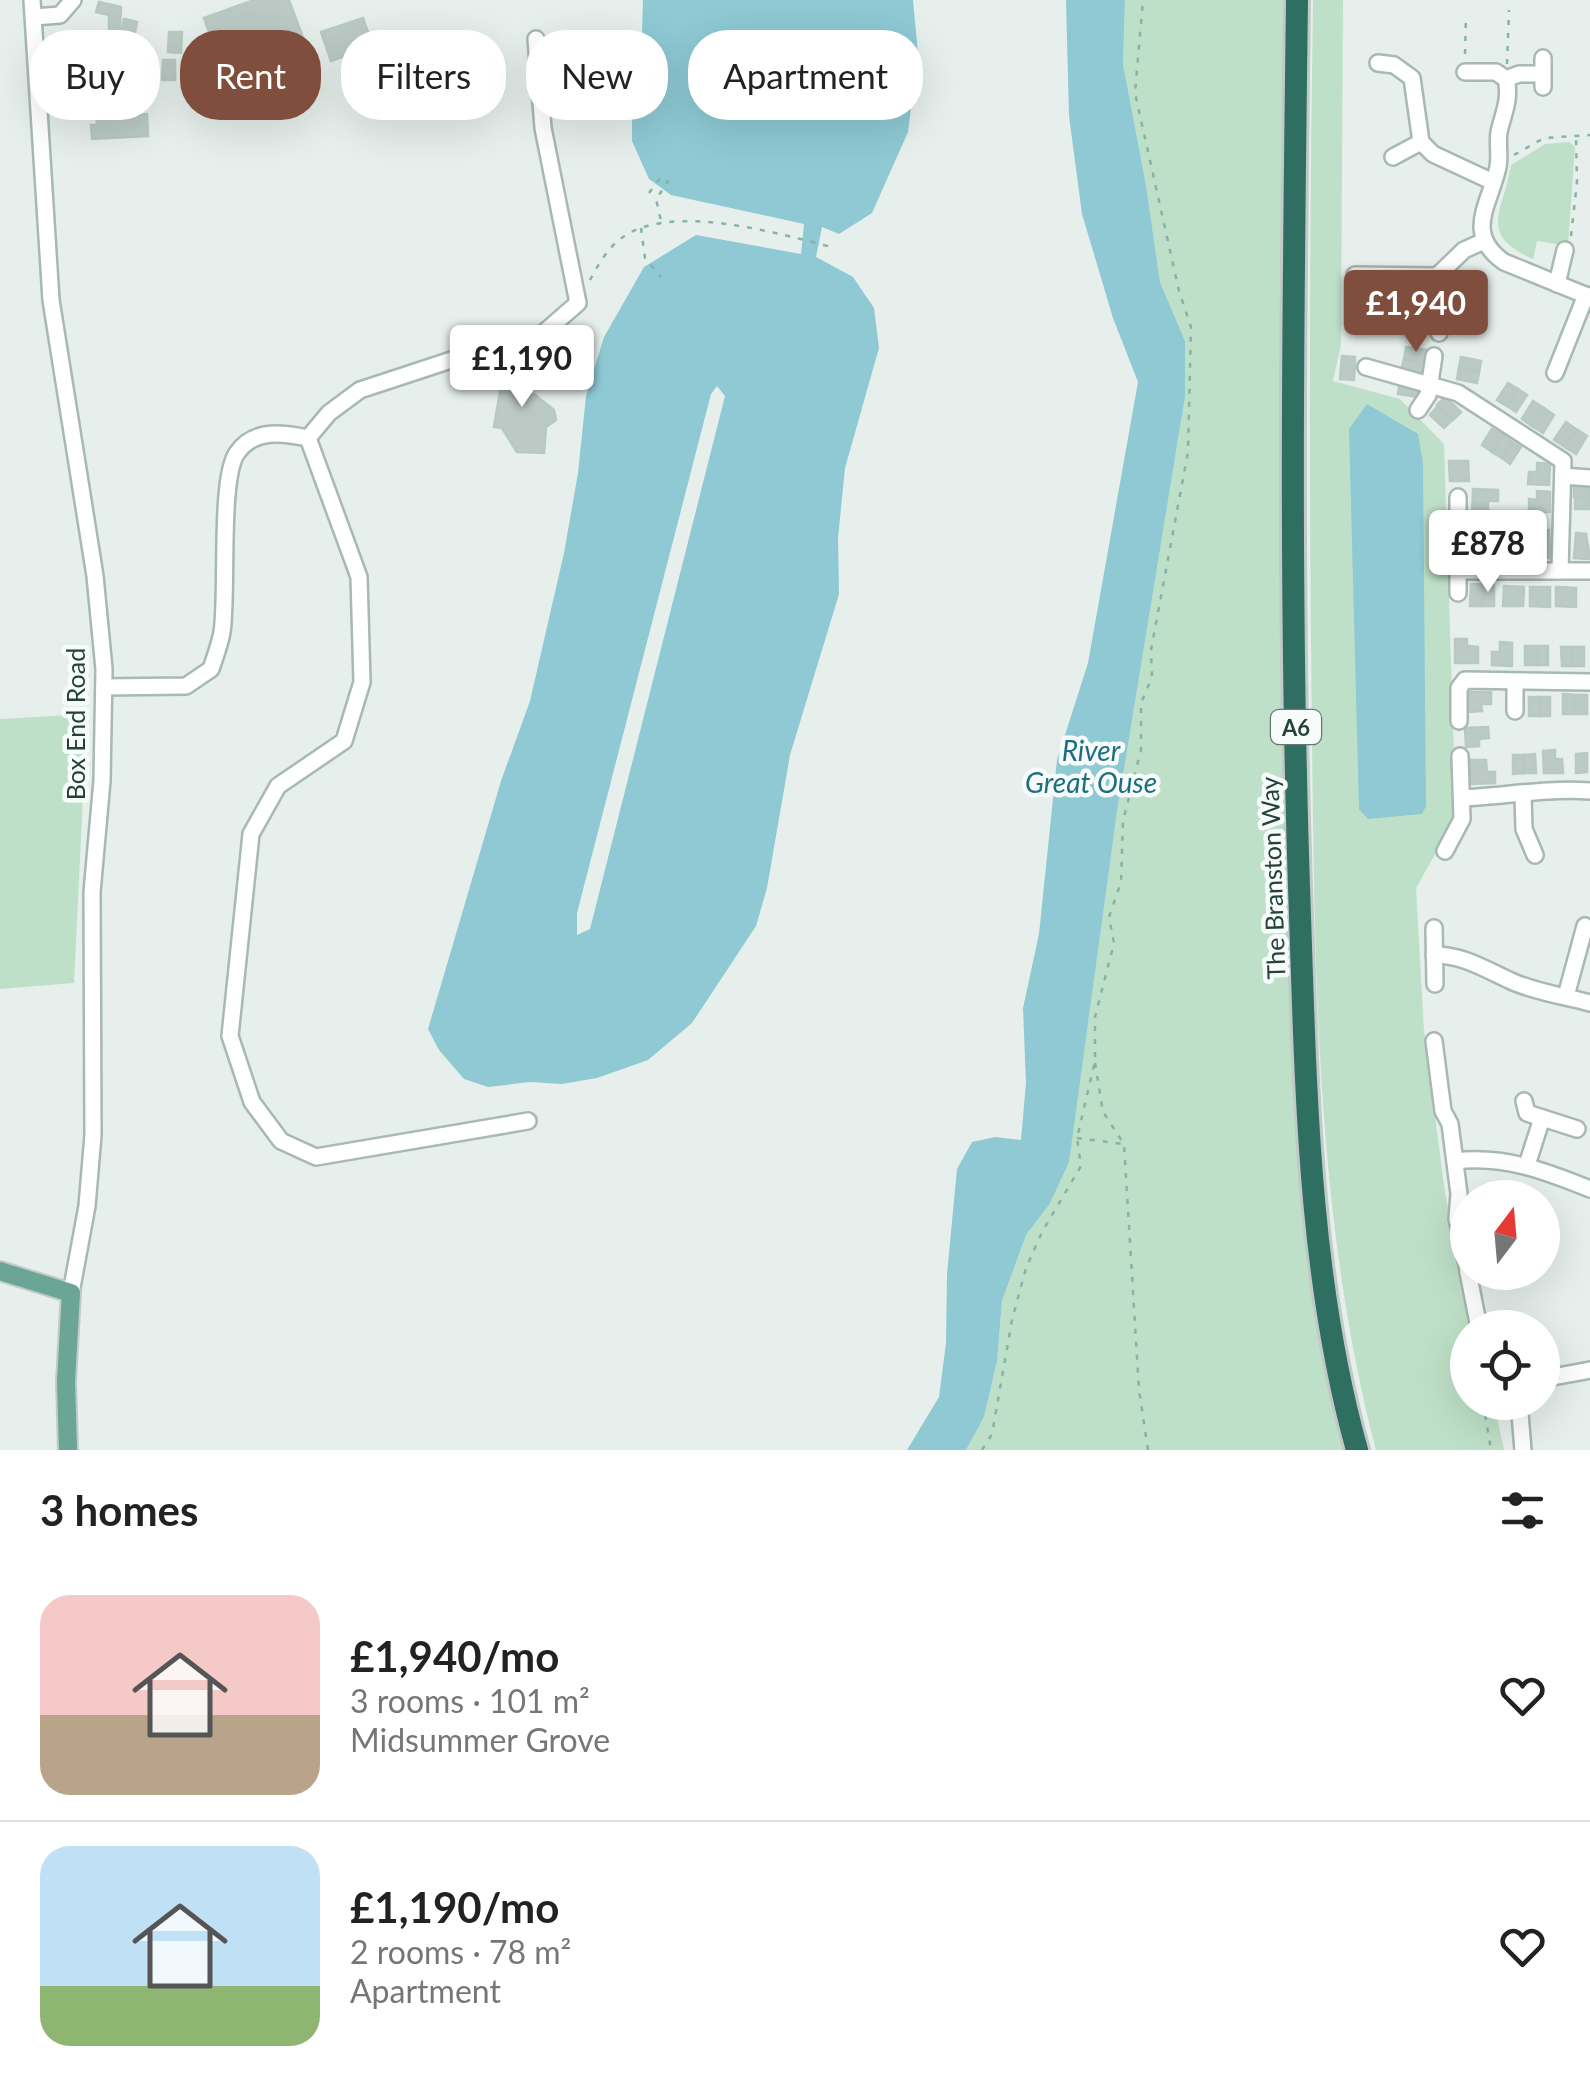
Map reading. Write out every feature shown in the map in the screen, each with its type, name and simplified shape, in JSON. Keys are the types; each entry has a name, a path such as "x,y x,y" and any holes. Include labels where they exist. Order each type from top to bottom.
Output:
{"highway":[{"name":"The Branston Way","path":"1297,0 1294,604 1297,849 1306,1089 1321,1261 1346,1413 1357,1450"}],"main road":[{"path":"0,1271 71,1293"},
{"name":"Box End Road","path":"68,1450 66,1381 71,1293"}],"street":[{"name":"Box End Road","path":"32,0 51,300 95,576 104,687 102,781 92,892 93,1135 71,1293"},
{"path":"34,17 60,15 73,0"},
{"path":"1498,54 1510,91 1499,133 1499,162 1483,208 1484,242 1504,262 1588,296 1555,374"},
{"path":"1378,63 1394,65 1412,78 1421,142 1433,154 1493,182"},
{"path":"1465,72 1502,76 1542,73"},
{"path":"308,438 330,412 360,390 509,341 532,344 578,304 542,120"},
{"path":"1393,157 1421,142"},
{"path":"1354,275 1437,276 1464,250 1484,242"},
{"path":"1557,284 1565,250"},
{"path":"1437,276 1438,333"},
{"path":"1574,331 1590,338"},
{"path":"1418,410 1432,383 1434,356"},
{"path":"1366,367 1458,393 1563,461 1560,570"},
{"path":"104,687 186,686 211,669 222,630 228,488 235,454 252,440 275,432 308,438"},
{"path":"308,438 358,577 362,682 344,741 278,786 251,834 230,1036 252,1102 281,1140 316,1157 528,1121"},
{"path":"1563,476 1590,478"},
{"path":"1458,497 1458,593"},
{"path":"1458,571 1590,571"},
{"path":"1459,721 1459,688 1465,680 1590,682"},
{"path":"1514,682 1515,711"},
{"path":"1445,851 1469,798 1460,756"},
{"path":"1469,798 1523,796 1561,789 1590,791"},
{"path":"1523,796 1524,829 1534,855"},
{"path":"1566,996 1585,926"},
{"path":"1434,928 1435,984"},
{"path":"1434,955 1451,955 1485,966 1512,982 1590,1003"},
{"path":"1434,1042 1457,1180"},
{"path":"1524,1101 1526,1113 1577,1129"},
{"path":"1527,1165 1542,1118"},
{"path":"1455,1160 1480,1158 1527,1165 1590,1188"},
{"path":"1560,1376 1590,1370"},
{"path":"1521,1420 1523,1450"}],"path":[{"path":"1144,0 1136,93 1179,292 1191,327 1191,400 1188,452 1151,650 1152,678 1141,703 1140,750 1123,822 1120,882 1109,916 1114,942 1095,1016 1095,1062 1103,1112 1124,1144 1139,1390 1148,1450"},
{"path":"1502,76 1507,66 1509,10"},
{"path":"1465,72 1466,16"},
{"path":"1499,162 1544,138 1590,134"},
{"path":"1565,250 1570,246 1577,182 1576,138"},
{"path":"648,194 661,177 668,182 656,198 661,222"},
{"path":"578,304 597,266 620,238 641,226 661,222 726,223 835,248"},
{"path":"641,226 644,258 661,278"},
{"path":"982,1450 992,1434 1012,1320 1026,1268 1042,1232 1082,1166 1077,1138 1095,1062"},
{"path":"1077,1138 1124,1144"},
{"path":"1486,1420 1492,1450"}],"green space":[{"path":"1125,0 1288,0 1288,840 1350,1450 966,1450 984,1417 997,1361 1002,1301 1026,1235 1049,1205 1088,1021 1117,812 1185,397 1185,341 1160,282 1123,64"},
{"path":"1313,0 1343,0 1341,344 1333,381 1400,399 1444,444 1456,817 1416,888 1424,1031 1450,1218 1450,1290 1465,1290 1469,1310 1450,1310 1450,1420 1498,1420 1504,1450 1376,1450 1341,1276 1323,1099 1315,921"},
{"path":"1569,142 1575,147 1568,246 1537,241 1533,259 1515,250 1499,230 1500,208 1511,165 1545,144"},
{"path":"87,714 74,983 0,989 0,719"}],"water":[{"path":"643,0 913,0 916,30 688,30 688,120 910,120 908,132 872,213 839,234 822,227 816,257 853,277 874,308 879,348 845,468 838,538 839,594 790,755 767,888 756,926 692,1023 648,1060 597,1078 562,1084 530,1082 488,1087 464,1079 439,1050 428,1029 501,781 530,701 564,553 586,396 604,337 644,267 696,235 801,254 804,224 671,195 649,179 632,141 632,120 668,120 668,30 642,30","holes":["717,386 725,396 590,929 577,935 577,913 711,394"]},
{"name":"River Great Ouse","path":"1066,0 1125,0 1123,64 1160,282 1185,341 1185,397 1117,812 1069,1162 1049,1205 1026,1235 1002,1301 997,1361 984,1417 966,1450 907,1450 939,1397 957,1169 972,1142 995,1137 1021,1140 1026,1083 1023,1008 1039,934 1057,760 1088,663 1138,382 1113,318 1082,214 1069,116"},
{"path":"1367,404 1418,434 1423,463 1426,806 1422,814 1368,819 1359,809 1349,429"}],"building":[{"path":"254,0 289,0 300,30 208,30 204,18"},
{"path":"99,2 121,7 120,30 109,30 109,15 96,12"},
{"path":"363,18 367,30 341,30 341,58 331,61 321,32"},
{"path":"124,19 137,22 135,30 122,30"},
{"path":"169,32 180,32 180,53 168,52"},
{"path":"163,60 175,60 175,80 162,80"},
{"path":"97,120 147,120 148,136 92,139 91,125 97,125"},
{"path":"1406,347 1427,350 1425,363 1404,359"},
{"path":"1342,356 1355,357 1354,380 1340,379"},
{"path":"506,357 530,361 521,403 534,394 554,410 556,420 546,427 544,453 517,452 502,428 494,427"},
{"path":"1461,357 1481,361 1479,372 1459,368"},
{"path":"1404,359 1425,363 1423,375 1401,371"},
{"path":"1459,368 1479,372 1477,383 1457,379"},
{"path":"1400,381 1422,385 1419,397 1398,394"},
{"path":"1508,383 1518,389 1507,406 1497,400"},
{"path":"1518,389 1527,395 1516,412 1507,406"},
{"path":"1445,397 1461,412 1453,420 1437,405"},
{"path":"1533,401 1544,408 1532,426 1522,419"},
{"path":"1438,406 1453,419 1444,428 1430,415"},
{"path":"1544,408 1554,415 1543,433 1532,426"},
{"path":"1566,422 1576,429 1565,447 1554,440"},
{"path":"1492,429 1503,435 1492,452 1482,445"},
{"path":"1576,429 1587,436 1576,454 1565,447"},
{"path":"1503,435 1512,442 1502,458 1492,452"},
{"path":"1512,442 1521,447 1510,464 1502,458"},
{"path":"1449,461 1468,461 1469,481 1450,481"},
{"path":"1537,463 1550,464 1549,485 1528,484 1529,472 1537,472"},
{"path":"1574,485 1590,485 1590,497 1574,497"},
{"path":"1473,489 1498,490 1498,501 1488,501 1488,517 1472,517"},
{"path":"1537,491 1550,492 1550,512 1529,512 1529,499 1537,500"},
{"path":"1575,497 1590,497 1590,509 1575,509"},
{"path":"1473,530 1489,530 1488,545 1499,546 1499,557 1473,558"},
{"path":"1538,530 1549,530 1550,558 1523,557 1523,541 1538,541"},
{"path":"1576,533 1586,534 1590,559 1574,558"},
{"path":"1471,584 1483,584 1482,606 1470,606"},
{"path":"1483,584 1494,585 1494,606 1482,606"},
{"path":"1504,586 1524,587 1523,606 1503,606"},
{"path":"1530,587 1550,587 1550,607 1530,606"},
{"path":"1556,587 1576,588 1576,607 1556,606"},
{"path":"1455,639 1467,639 1467,646 1478,647 1478,663 1455,663"},
{"path":"1500,642 1512,643 1512,666 1492,665 1492,652 1500,652"},
{"path":"1525,646 1537,646 1537,665 1525,665"},
{"path":"1537,646 1548,646 1548,665 1537,665"},
{"path":"1561,647 1573,647 1573,666 1562,666"},
{"path":"1573,647 1584,647 1584,666 1573,666"},
{"path":"1468,692 1491,692 1491,704 1481,704 1482,711 1468,712"},
{"path":"1563,694 1576,695 1575,714 1563,714"},
{"path":"1576,695 1587,695 1587,714 1575,714"},
{"path":"1529,697 1540,697 1540,716 1529,716"},
{"path":"1540,697 1550,697 1550,716 1540,716"},
{"path":"1488,727 1489,738 1479,739 1479,746 1466,747 1465,728"},
{"path":"1555,750 1555,759 1562,759 1563,773 1544,773 1543,751"},
{"path":"1587,753 1587,772 1576,773 1576,754"},
{"path":"1535,754 1536,773 1524,773 1524,755"},
{"path":"1513,755 1524,755 1524,773 1513,774"},
{"path":"1470,760 1486,760 1487,772 1495,772 1495,783 1470,784"}]}
